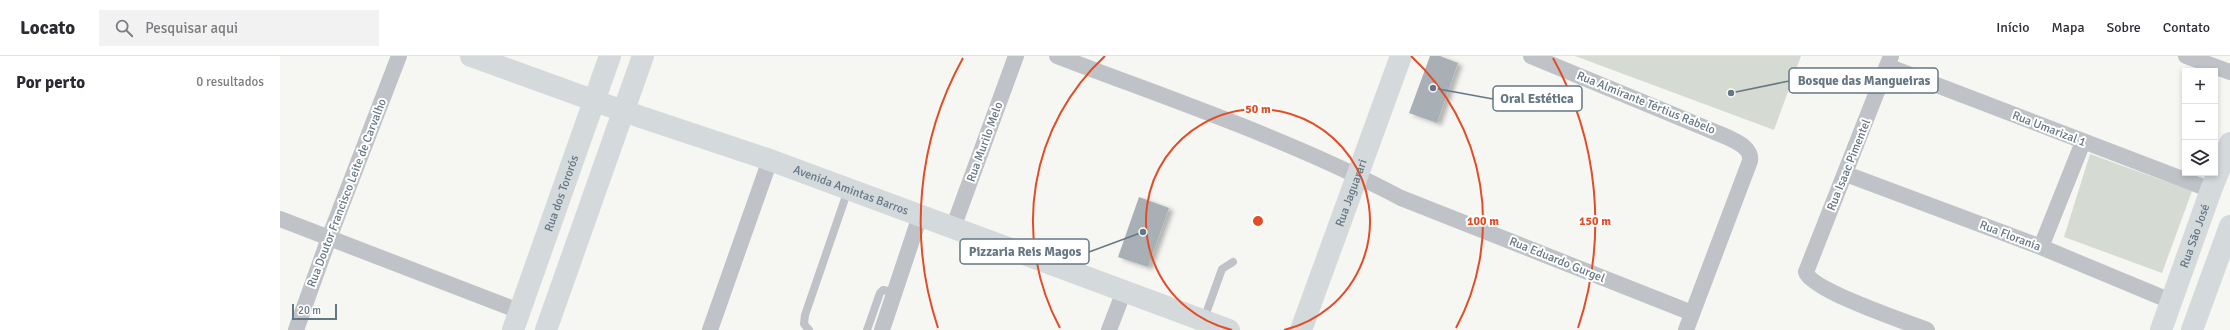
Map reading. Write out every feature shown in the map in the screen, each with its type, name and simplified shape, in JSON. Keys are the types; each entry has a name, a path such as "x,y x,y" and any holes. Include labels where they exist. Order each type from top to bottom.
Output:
{"main road":[{"name":"Avenida Amintas Barros","path":"471,56 594,100 623,112 770,160 1229,330"},
{"name":"Rua dos Tororós","path":"516,321 610,56"},
{"path":"546,330 643,56"},
{"name":"Rua Jaguarari","path":"1301,330 1401,56"},
{"name":"Rua São José","path":"2161,330 2211,190 2230,143"},
{"path":"2192,330 2230,226"}],"street":[{"name":"Rua Doutor Francisco Leite de Carvalho","path":"296,330 329,238 399,56"},
{"name":"Rua Murilo Melo","path":"953,228 1016,56"},
{"name":"Rua Eduardo Gurgel","path":"1057,56 1268,137 1357,175 1401,198 1692,313"},
{"name":"Rua Almirante Tértius Rabelo","path":"1531,56 1727,137 1744,147 1750,156 1750,162 1692,313"},
{"path":"2186,56 2230,72"},
{"name":"Rua Umarizal 1","path":"1889,61 2083,142 2211,190"},
{"name":"Rua Isaac Pimentel","path":"1889,61 1806,274 1813,282 1829,291 1925,330"},
{"path":"2041,247 2083,142"},
{"path":"710,330 770,160"},
{"name":"Rua Florania","path":"1846,174 2041,247 2172,302"},
{"path":"882,330 920,216"},
{"path":"280,219 329,238 516,321"},
{"path":"1109,330 1124,291"},
{"path":"1686,330 1692,313"}],"lane":[{"path":"808,330 804,324 805,315 848,189"},
{"path":"1203,320 1222,270 1233,262"},
{"path":"867,330 880,293 883,290 894,292"}],"shaded area":[{"path":"1575,56 1801,56 1774,130"},
{"path":"2090,154 2192,191 2162,273 2064,237"}],"building":[{"path":"1430,56 1440,56 1458,63 1437,123 1409,113"},
{"path":"1139,197 1169,208 1148,267 1118,257"}],"place":[{"name":"Oral Estética","path":"1433,88"},
{"name":"Bosque das Mangueiras","path":"1731,93"},
{"name":"Pizzaria Reis Magos","path":"1143,232"}]}
